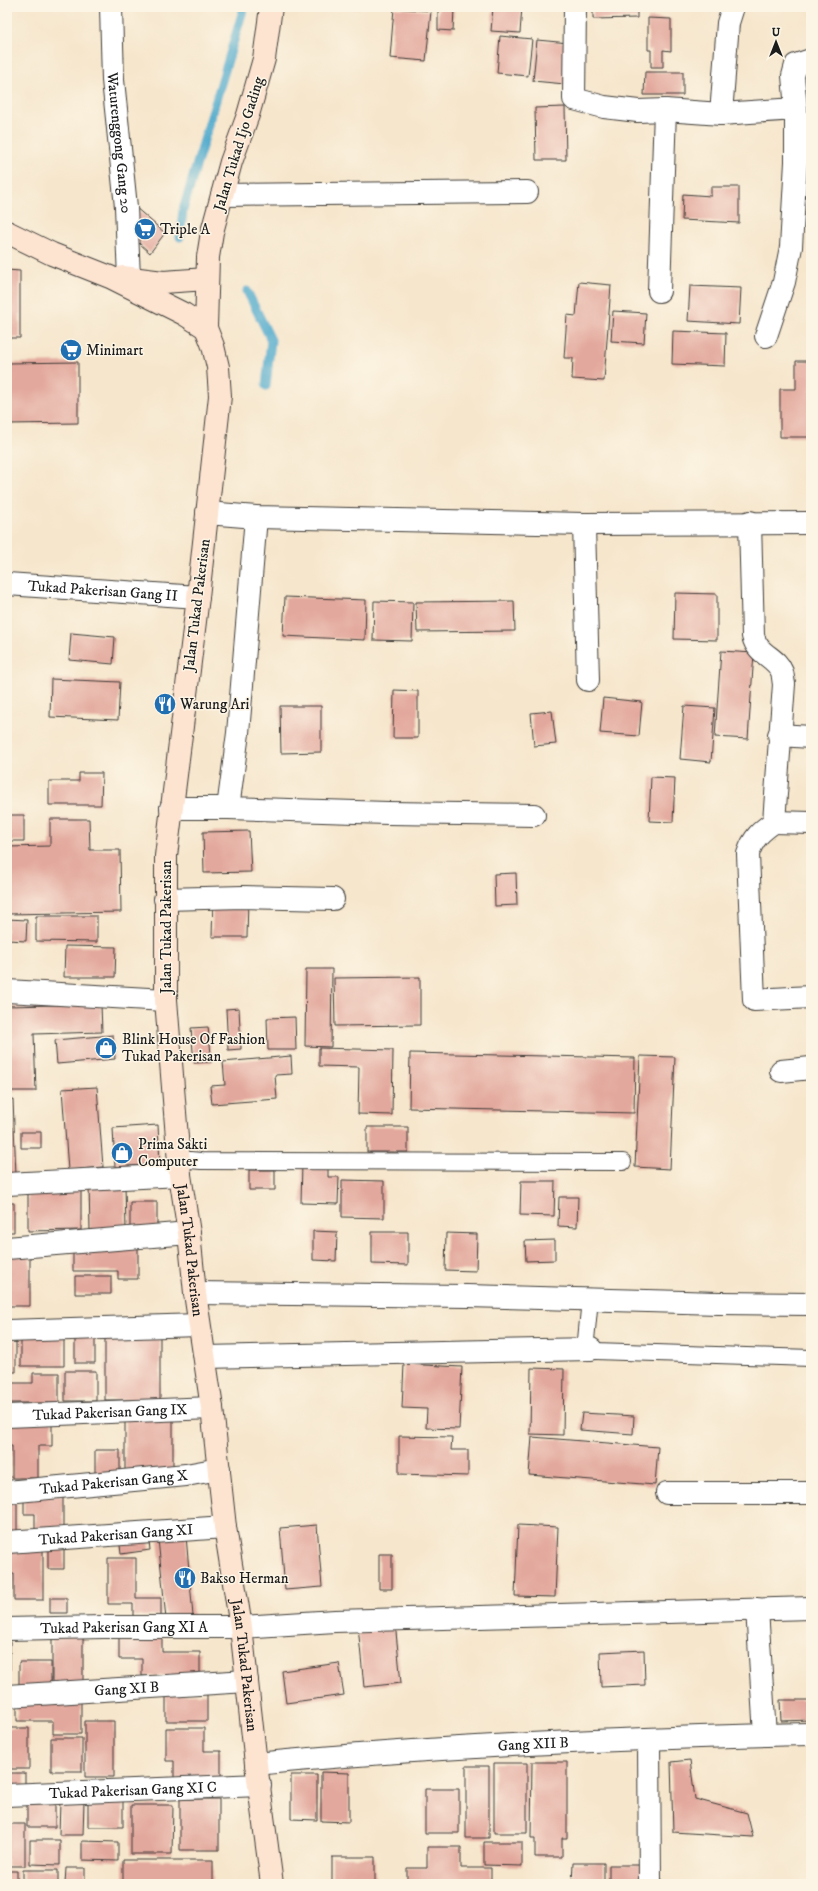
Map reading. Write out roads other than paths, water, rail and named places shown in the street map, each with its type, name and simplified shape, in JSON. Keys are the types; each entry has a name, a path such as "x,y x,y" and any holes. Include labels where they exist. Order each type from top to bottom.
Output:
{"street":[{"name":"Waturenggong Gang 20","path":"111,7 113,80 126,207 120,277"},
{"name":"Jalan Tukad Ijo Gading","path":"206,328 207,279 210,244 231,162 248,115 264,59 271,7"},
{"path":"575,7 574,99 604,107 721,114 796,109"},
{"path":"721,114 728,23 733,7"},
{"path":"766,336 784,282 791,247 796,162 796,109 793,76 796,65 811,60"},
{"path":"659,291 665,110"},
{"path":"222,195 527,192"},
{"path":"7,232 52,254 120,277 206,328"},
{"path":"120,277 164,282 207,279"},
{"name":"Jalan Tukad Pakerisan","path":"206,328 213,346 218,367 220,396 198,597 166,856 166,1000 180,1167 195,1294 199,1325 206,1357 225,1527 241,1627 256,1764 272,1884"},
{"path":"207,513 256,517 584,524 750,522 811,523"},
{"path":"228,808 238,733 256,517"},
{"path":"750,522 752,636 759,649 777,664 782,672 784,684 774,822"},
{"path":"584,524 588,680"},
{"name":"Tukad Pakerisan Gang II","path":"7,584 198,597"},
{"path":"780,735 811,736"},
{"path":"171,808 534,815"},
{"path":"811,823 774,822 760,831 752,842 748,854 754,1000 811,997"},
{"path":"165,899 243,897 333,899"},
{"path":"7,991 166,1000"},
{"path":"781,1071 811,1068"},
{"path":"7,1184 180,1167"},
{"path":"7,1248 189,1233"},
{"path":"195,1294 467,1296 719,1304 811,1304"},
{"path":"7,1331 199,1325"},
{"path":"206,1357 591,1349"},
{"name":"Tukad Pakerisan Gang IX","path":"7,1416 212,1408"},
{"name":"Tukad Pakerisan Gang X","path":"7,1492 186,1475 219,1468"},
{"path":"667,1493 811,1493"},
{"name":"Tukad Pakerisan Gang XI","path":"7,1542 225,1527"},
{"path":"758,1608 766,1735"},
{"name":"Tukad Pakerisan Gang XI A","path":"7,1629 241,1627 329,1622 758,1608 811,1608"},
{"name":"Gang XI B","path":"7,1696 247,1681"},
{"name":"Gang XII B","path":"256,1764 351,1755 649,1740 811,1734"},
{"path":"649,1740 650,1884"},
{"name":"Tukad Pakerisan Gang XI C","path":"7,1796 260,1785"}],"lane":[{"path":"180,1167 217,1161 623,1162"},
{"path":"590,1300 586,1340 591,1349 595,1351 811,1358"}],"waterway":[{"path":"180,237 183,210 244,7"},
{"path":"247,291 271,340 266,386"}],"place":[{"name":"Triple A","path":"145,229"},
{"name":"Minimart","path":"71,350"},
{"name":"Warung Ari","path":"165,704"},
{"name":"Blink House Of Fashion Tukad Pakerisan","path":"106,1048"},
{"name":"Prima Sakti Computer","path":"122,1153"},
{"name":"Bakso Herman","path":"185,1578"}]}
